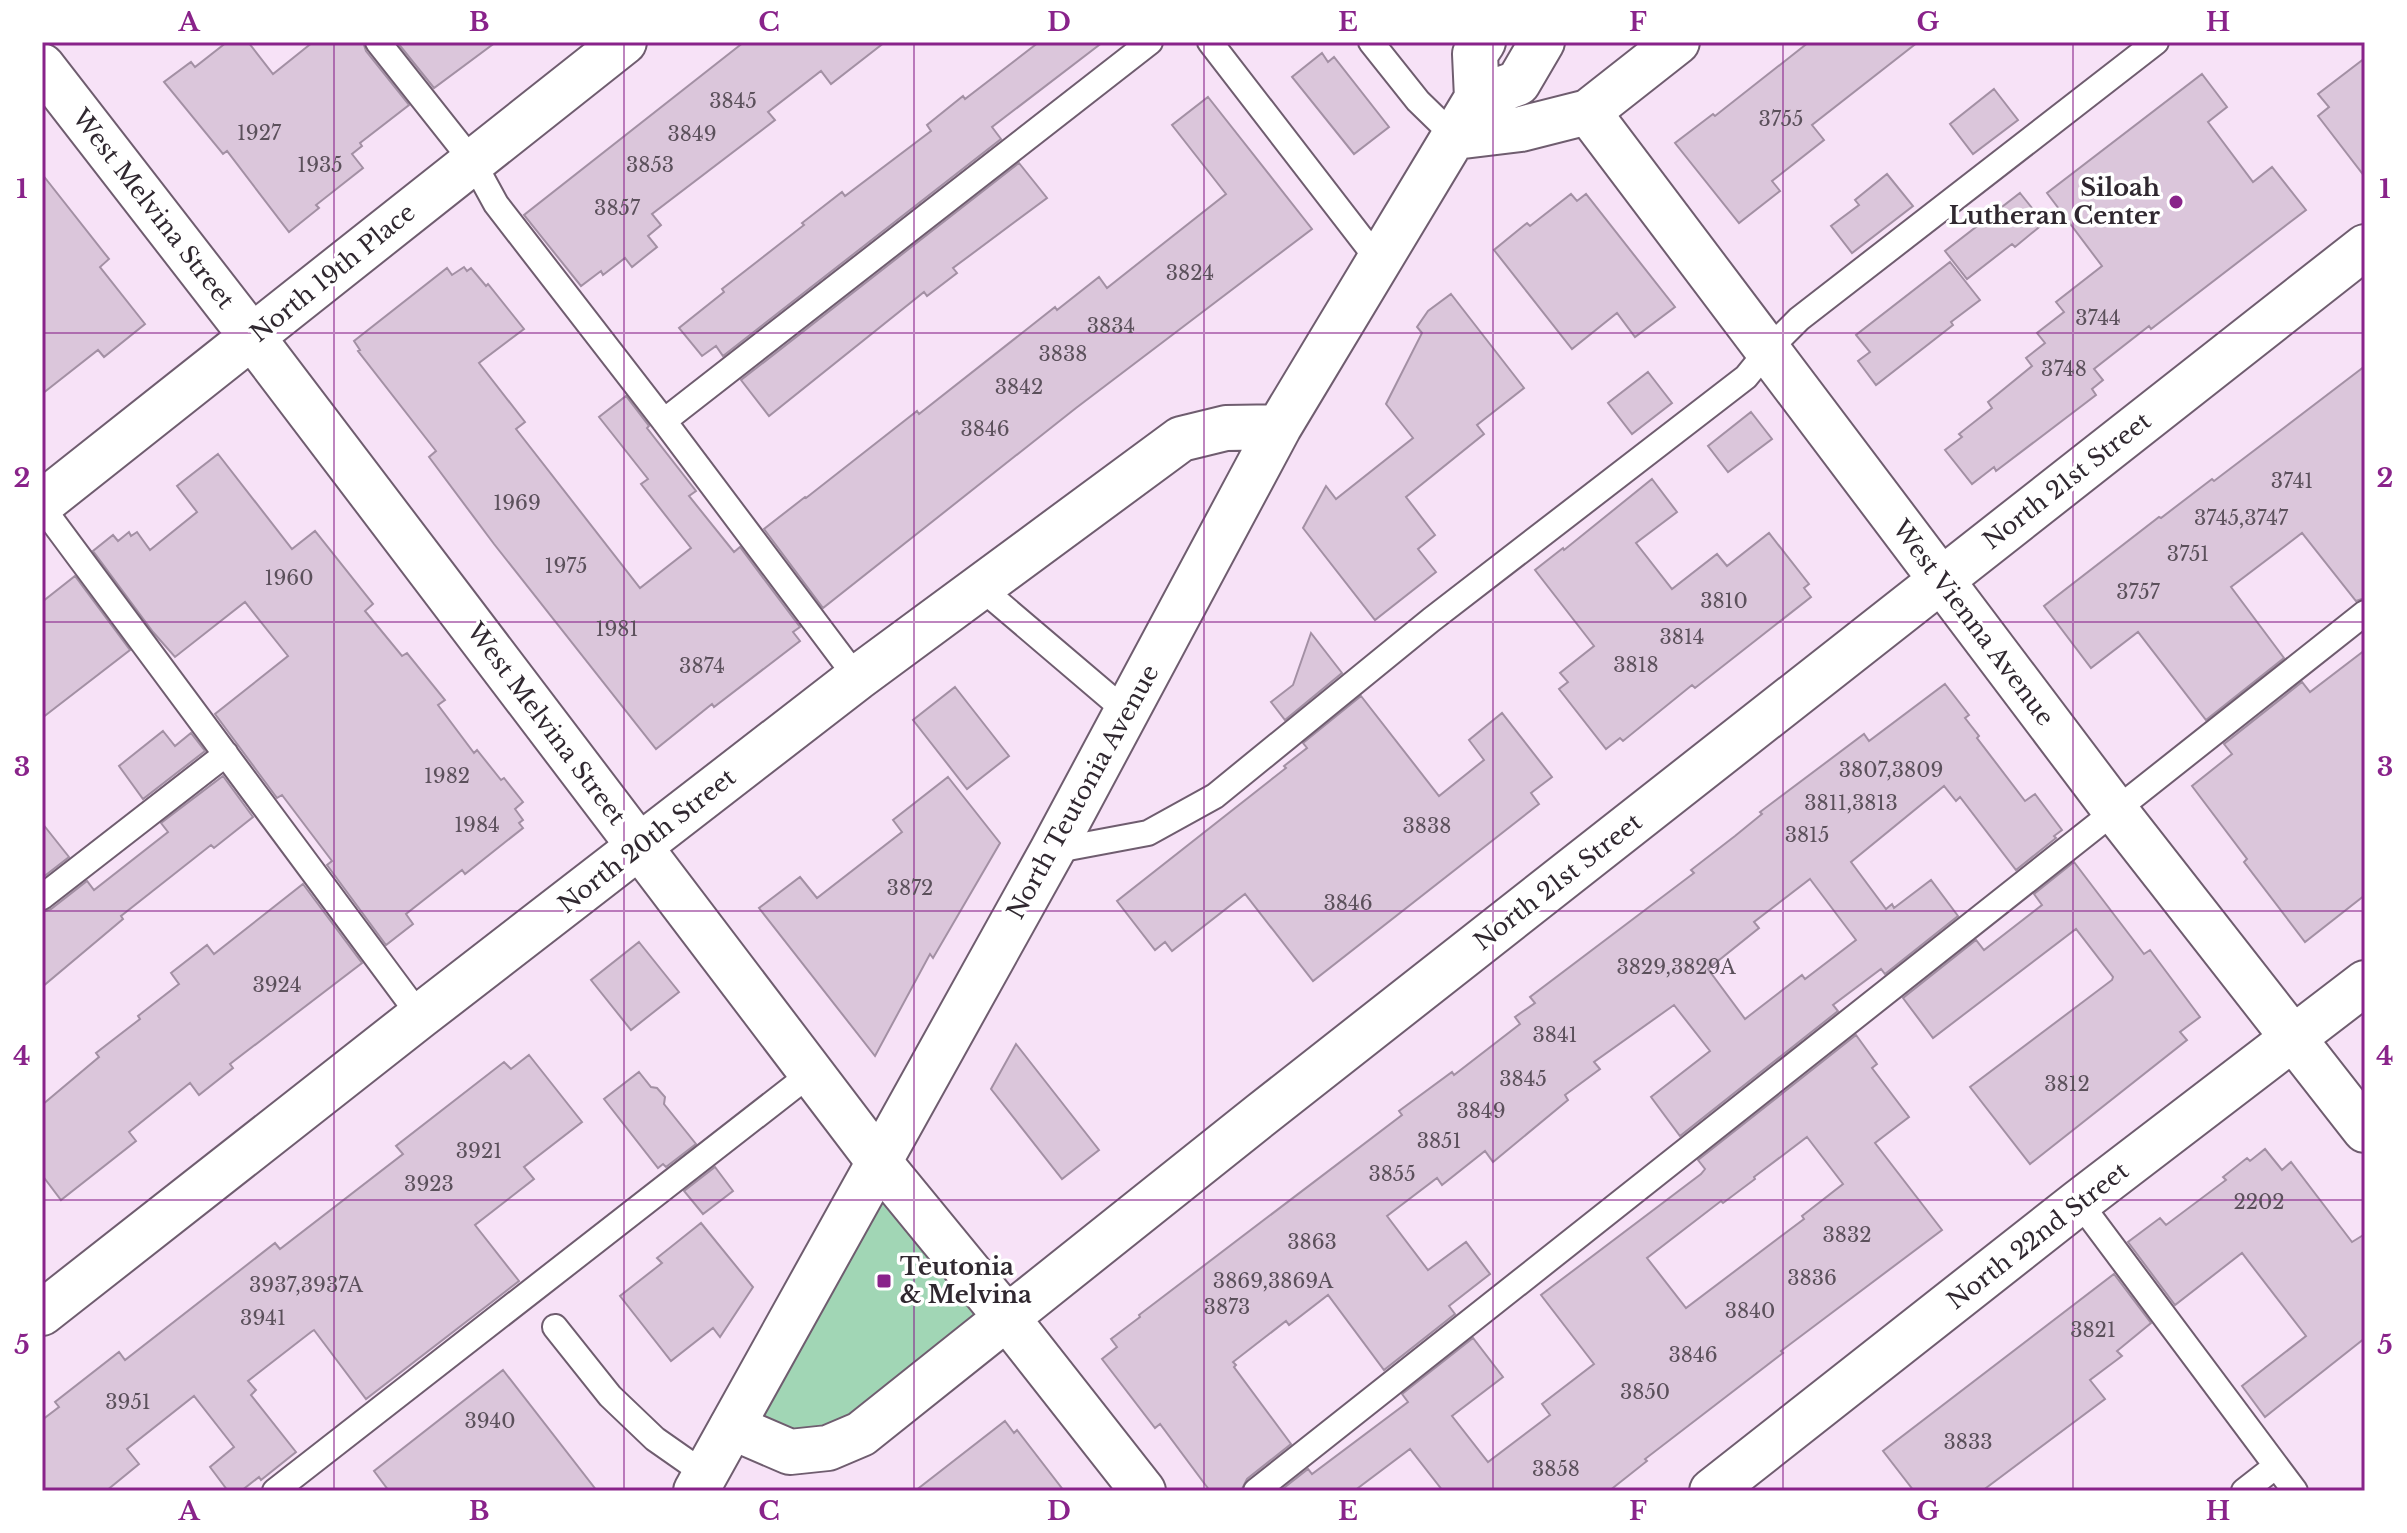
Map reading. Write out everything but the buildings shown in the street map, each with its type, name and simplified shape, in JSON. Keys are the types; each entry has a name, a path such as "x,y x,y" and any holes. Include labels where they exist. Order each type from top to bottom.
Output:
{"street":[{"name":"North 19th Place","path":"42,505 624,42"},
{"path":"1483,42 1475,54 1477,98 1518,83 1542,42"},
{"path":"1455,137 1521,129 1588,112 1677,42"},
{"name":"West Melvina Street","path":"42,66 253,338 810,1074 1143,1491"},
{"name":"North Teutonia Avenue","path":"700,1483 1128,713 1279,427 1477,98"},
{"name":"West Vienna Avenue","path":"1588,112 2114,809 2365,1130"},
{"name":"North 21st Street","path":"732,1427 790,1452 828,1448 861,1434 1262,1114 2365,247"},
{"name":"North 20th Street","path":"42,1313 857,678 1181,439 1226,428 1279,427"},
{"name":"North 22nd Street","path":"1712,1491 2079,1202 2365,983"}],"lane":[{"path":"378,42 473,162 496,204 857,678"},
{"path":"664,421 1150,42"},
{"path":"1210,42 1379,261"},
{"path":"1371,42 1418,101 1455,137"},
{"path":"1052,851 1148,833 1215,796 1431,620 1746,377 1796,322 2156,42"},
{"path":"42,505 420,1016"},
{"path":"980,587 1128,713"},
{"path":"1256,1491 2365,613"},
{"path":"42,897 226,754"},
{"path":"275,1491 810,1074"},
{"path":"2079,1202 2295,1491"},
{"path":"555,1327 610,1396 700,1483"},
{"path":"2244,1491 2276,1466"}],"green space":[{"path":"879,1162 1007,1318 861,1434 732,1427"}],"place":[{"name":"Siloah Lutheran Center","path":"2176,202"},
{"name":"Teutonia & Melvina","path":"884,1281"}]}
